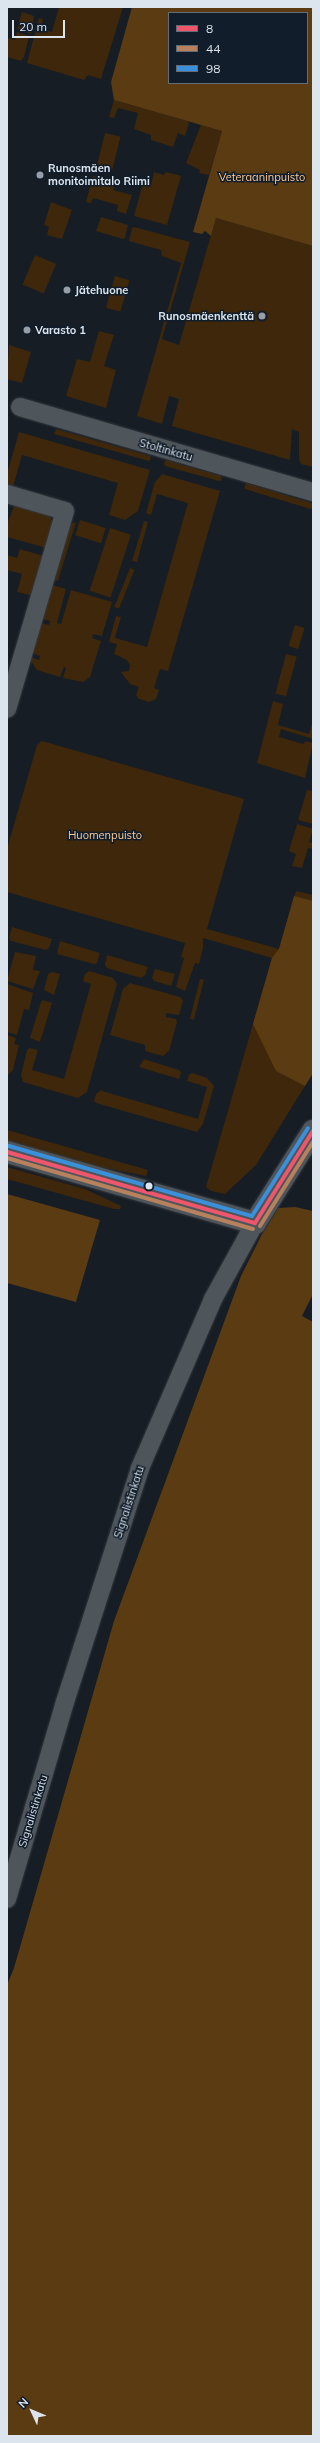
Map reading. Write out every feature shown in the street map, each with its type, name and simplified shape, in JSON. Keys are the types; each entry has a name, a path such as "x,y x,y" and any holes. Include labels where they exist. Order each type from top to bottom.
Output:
{"street":[{"name":"Stoltinkatu","path":"20,407 313,492"},
{"path":"7,494 65,511 7,708"},
{"name":"Signalistinkatu","path":"7,1899 65,1702 140,1468 213,1299 255,1223 313,1131"},
{"path":"7,1152 255,1223"}],"green space":[{"path":"59,7 123,7 101,79 88,75 84,80 27,63 39,18 43,19 41,29 52,32"},
{"name":"Veteraaninpuisto","path":"132,7 313,7 313,246 216,218 211,236 205,231 202,234 193,232 222,131 114,100 111,82"},
{"path":"22,12 34,16 31,34 17,29"},
{"path":"17,32 29,36 24,57 21,61 7,57 7,38 15,40"},
{"path":"114,100 187,121 189,123 185,136 178,133 173,147 151,140 151,135 134,129 138,113 118,108 114,118 109,117"},
{"path":"201,125 222,131 209,175 199,173 200,170 186,163"},
{"path":"105,133 121,137 112,170 97,166"},
{"path":"154,172 164,175 166,172 181,176 167,225 134,216 143,183 151,185"},
{"path":"93,176 115,182 113,190 132,195 126,214 117,211 118,205 93,198 91,203 86,202"},
{"path":"51,202 72,210 62,239 47,235 49,227 44,225"},
{"path":"101,217 128,225 125,238 123,239 96,231"},
{"name":"Runosmäenkenttä","path":"216,218 313,246 313,467 301,464 299,459 299,432 292,429 290,460 172,426 179,399 169,396 162,424 137,416 181,263 162,256 161,250 129,241 132,228 134,227 190,242 162,339 179,345"},
{"path":"35,255 56,264 44,293 22,284"},
{"path":"115,276 129,280 120,312 106,308"},
{"path":"99,331 114,335 104,366 116,370 106,408 66,396 77,359 90,362"},
{"path":"9,345 31,352 22,383 7,379"},
{"path":"56,429 150,456 151,459 149,461 54,434"},
{"path":"19,432 150,470 138,511 125,520 109,515 118,483 22,455 13,487 7,488 7,474"},
{"path":"166,460 221,476 222,480 219,481 165,466 164,463"},
{"path":"162,474 220,491 168,671 160,669 154,688 159,690 156,699 149,702 139,699 136,695 139,687 130,684 121,672 129,671 130,665 127,660 114,654 117,644 109,642 116,616 121,617 115,638 147,647 188,503 157,494 151,515 146,513 155,482"},
{"path":"246,483 313,503 311,509 244,489"},
{"path":"20,503 48,514 54,523 50,549 7,537 7,524 14,506"},
{"path":"80,520 106,528 101,543 75,535"},
{"path":"144,521 148,522 137,562 132,561"},
{"path":"76,522 58,581 50,579 70,524"},
{"path":"110,528 131,535 111,598 90,591"},
{"path":"20,549 47,557 34,596 17,592 22,574 7,570 7,555 17,558"},
{"path":"130,568 135,570 119,609 114,607"},
{"path":"49,584 66,589 57,623 61,624 71,590 112,602 102,636 93,634 92,638 101,641 90,677 83,682 63,678 66,668 64,667 60,677 37,670 31,661 30,657 39,660 40,656 29,652 37,622 49,625 50,621 39,618"},
{"path":"295,625 305,628 298,649 289,646"},
{"path":"286,654 297,657 286,696 275,694"},
{"path":"273,701 283,704 278,725 309,734 313,721 313,739 281,729 279,737 303,744 306,741 313,743 305,778 257,763"},
{"name":"Huomenpuisto","path":"42,741 244,799 207,929 279,949 296,891 313,895 313,1073 256,1165 225,1194 211,1191 206,1187 272,958 203,938 203,948 199,964 195,963 185,991 176,987 184,958 181,957 185,943 7,892 7,849 37,745"},
{"path":"307,790 313,791 313,824 298,820"},
{"path":"297,824 313,829 309,842 313,843 313,849 308,848 302,868 292,866 296,854 289,851"},
{"path":"294,896 313,901 313,1073 305,1086 276,1071 253,1024 272,958 279,949"},
{"path":"12,927 52,939 49,948 46,950 11,941 9,938"},
{"path":"60,941 100,953 97,963 94,964 57,954"},
{"path":"15,952 36,956 33,970 40,971 33,989 7,981"},
{"path":"107,955 148,967 145,975 141,978 107,968 105,965"},
{"path":"155,969 175,974 171,986 154,981 152,978"},
{"path":"89,971 113,978 117,984 87,1092 78,1098 23,1082 21,1075 27,1050 30,1048 38,1050 32,1070 64,1079 91,984 83,981 85,974"},
{"path":"52,972 60,974 54,995 44,990 48,974"},
{"path":"200,979 204,980 194,1020 190,1019"},
{"path":"130,983 180,997 183,1000 179,1015 166,1013 166,1017 176,1019 177,1022 169,1051 163,1056 145,1051 145,1045 110,1035 123,989"},
{"path":"7,984 33,993 29,1010 24,1009 17,1035 7,1032"},
{"path":"43,1000 52,1003 40,1042 30,1038 41,1002"},
{"path":"7,1035 16,1038 14,1044 19,1045 13,1070 7,1076"},
{"path":"144,1059 179,1070 181,1072 179,1079 139,1067"},
{"path":"192,1073 207,1078 214,1086 203,1124 197,1132 96,1103 94,1101 96,1094 103,1089 102,1091 198,1119 207,1087 187,1081 189,1075"},
{"path":"7,1130 148,1170 146,1176 80,1163 7,1141"},
{"path":"7,1167 85,1189 121,1206 120,1209 114,1209 7,1179"},
{"path":"7,1194 100,1220 76,1302 7,1283"},
{"path":"295,1207 313,1211 313,1294 302,1316 313,1322 313,2436 7,2436 7,1985 14,1968 114,1621 241,1276 262,1234 278,1208"}],"transit line":[{"name":"98","path":"9,1146 252,1216 308,1128"},
{"name":"8","path":"255,1223 313,1131"},
{"name":"44","path":"260,1226 313,1142"},
{"name":"8","path":"7,1152 255,1223"},
{"name":"44","path":"7,1158 253,1229"}],"place":[{"name":"Runosmäen monitoimitalo Riimi","path":"40,175"},
{"name":"Jätehuone","path":"67,290"},
{"name":"Runosmäenkenttä","path":"262,316"},
{"name":"Varasto 1","path":"27,330"}]}
